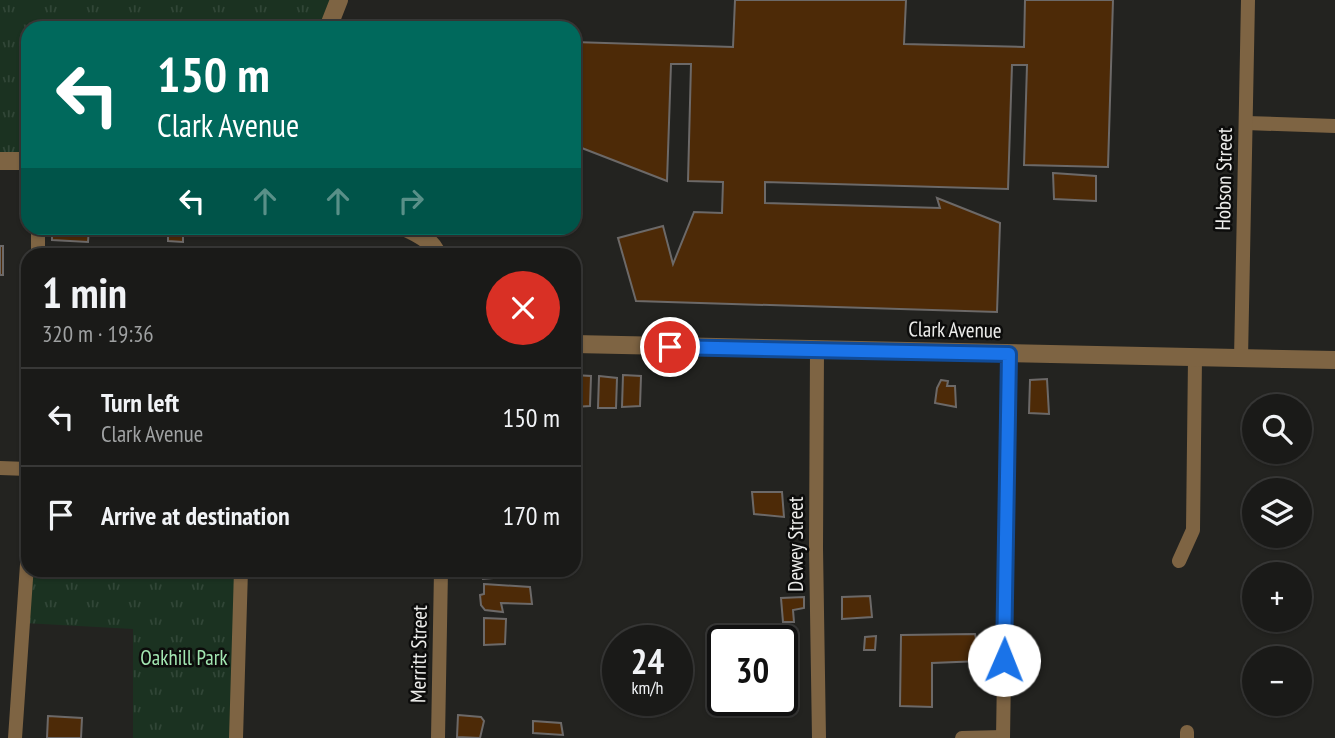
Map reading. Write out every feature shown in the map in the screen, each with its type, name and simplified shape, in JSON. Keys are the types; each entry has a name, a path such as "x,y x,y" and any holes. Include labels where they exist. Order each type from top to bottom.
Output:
{"street":[{"path":"331,21 339,0"},
{"name":"Hobson Street","path":"1241,359 1248,0"},
{"path":"1246,122 1335,126"},
{"path":"0,161 21,161"},
{"path":"420,235 435,248"},
{"name":"Clark Avenue","path":"581,344 1335,360"},
{"name":"Dewey Street","path":"817,350 819,738"},
{"path":"962,738 1003,738 1009,354"},
{"path":"1179,561 1194,530 1195,358"},
{"path":"0,468 21,469"},
{"path":"15,738 26,577"},
{"path":"236,738 241,577"},
{"name":"Merritt Street","path":"438,738 441,577"}],"green space":[{"path":"0,0 335,0 326,21 21,21 21,158 0,158"},
{"name":"Oakhill Park","path":"28,577 239,577 233,738 133,738 133,629 24,623"}],"building":[{"path":"735,0 906,0 904,44 1024,47 1025,0 1113,0 1108,167 1024,165 1027,65 1012,65 1008,189 765,182 765,203 940,208 937,198 1000,223 997,312 636,301 618,238 663,226 673,264 694,212 722,213 723,182 688,181 691,64 671,64 667,181 581,148 581,42 733,47"},
{"path":"1053,173 1096,176 1096,201 1054,199"},
{"path":"52,235 88,235 88,242 52,240"},
{"path":"168,235 183,235 183,242 168,241"},
{"path":"0,246 3,246 3,275 0,275"},
{"path":"581,375 591,376 590,406 581,407"},
{"path":"623,375 641,376 640,406 622,407"},
{"path":"599,376 617,378 616,408 598,408"},
{"path":"1047,379 1049,414 1029,413 1030,380"},
{"path":"941,380 948,381 947,386 955,386 956,407 935,403"},
{"path":"752,492 782,492 784,517 754,514"},
{"path":"484,584 530,587 532,604 501,603 503,612 485,610 481,605 480,595 484,594"},
{"path":"870,596 872,617 842,619 842,597"},
{"path":"804,597 804,608 793,610 794,622 783,622 781,598"},
{"path":"484,618 506,619 505,644 484,645"},
{"path":"975,634 981,661 932,663 932,707 900,706 901,635"},
{"path":"876,636 875,650 864,650 865,637"},
{"path":"458,715 481,717 484,721 480,738 457,737"},
{"path":"48,716 82,718 81,738 47,738"},
{"path":"533,721 561,723 563,735 533,733"}],"route":[{"path":"670,347 1009,354 1004,660"}]}
